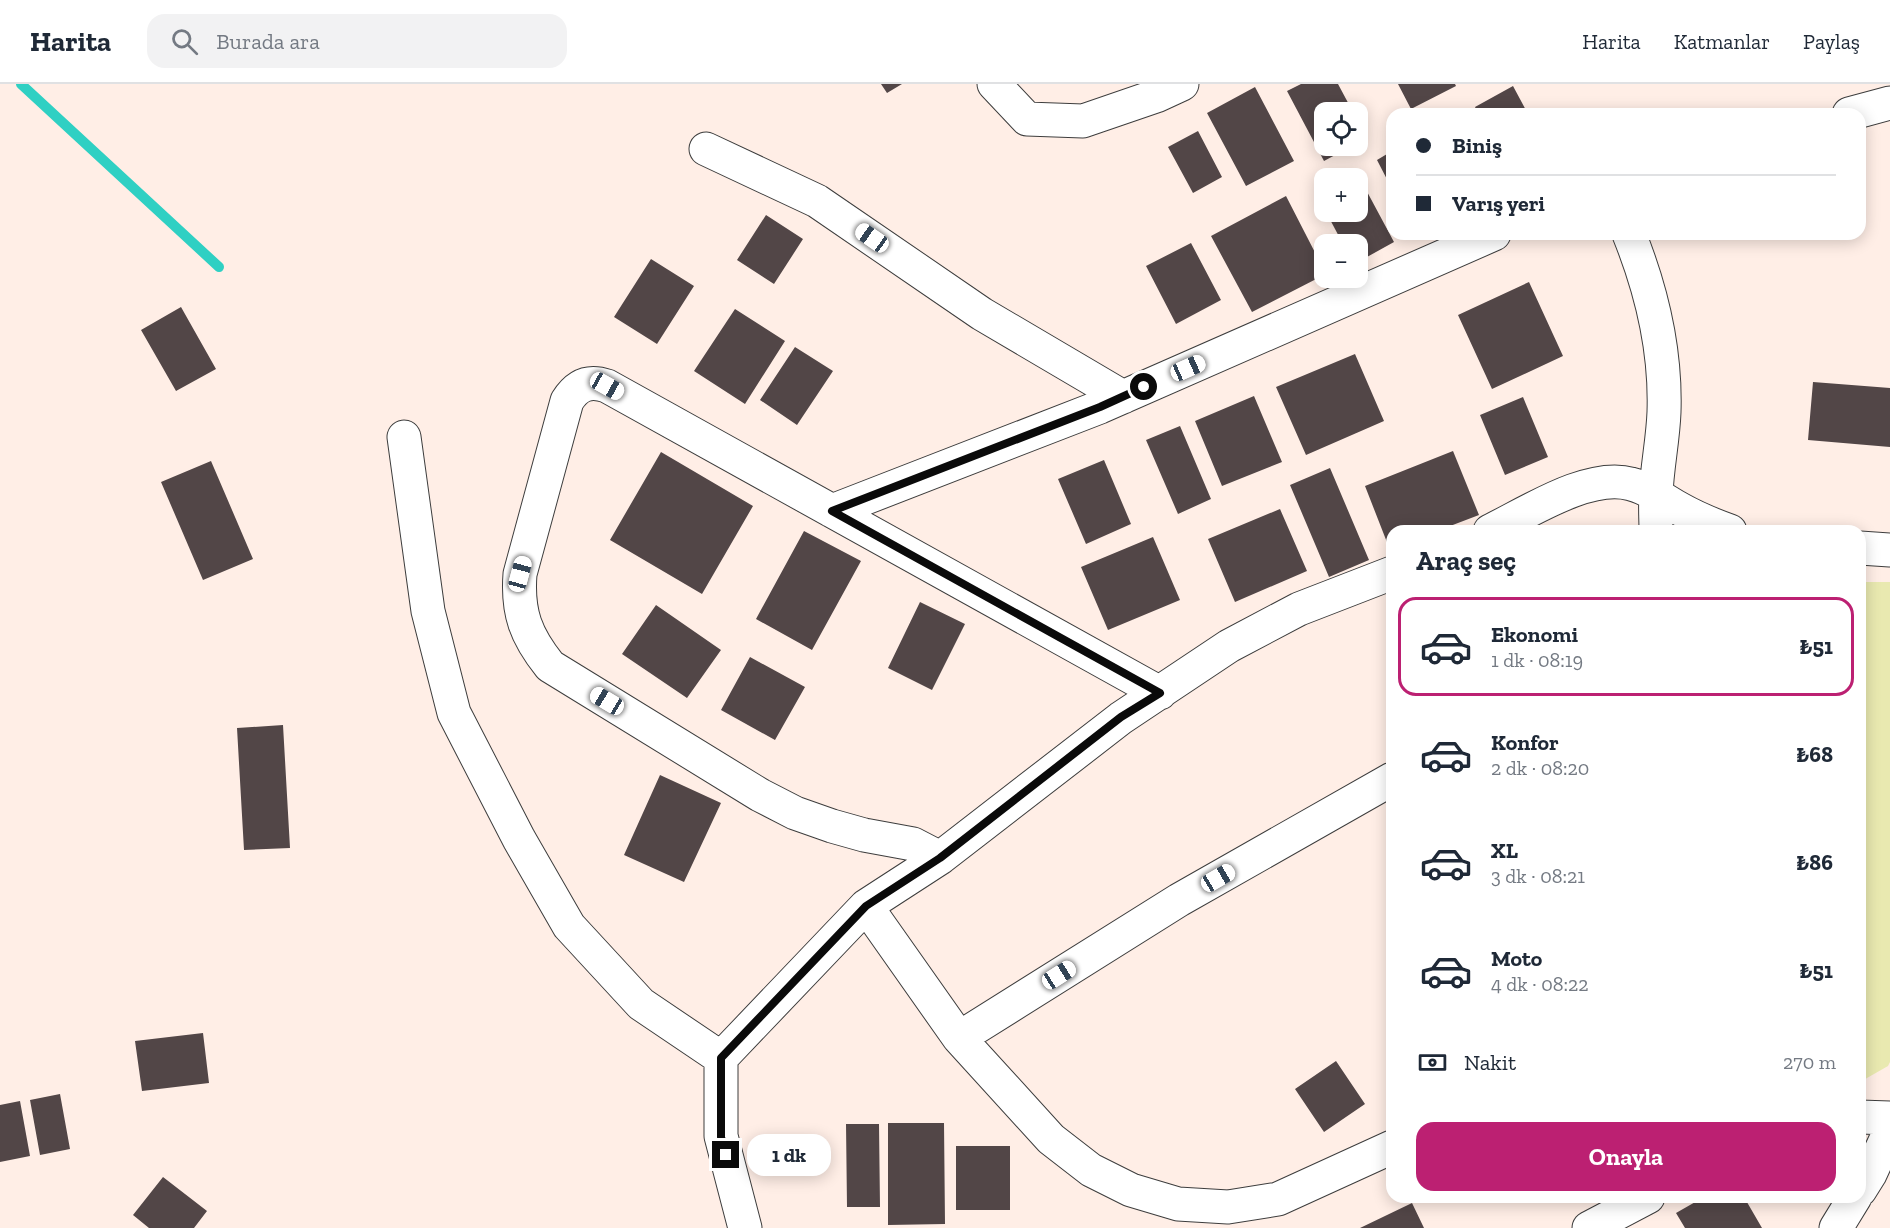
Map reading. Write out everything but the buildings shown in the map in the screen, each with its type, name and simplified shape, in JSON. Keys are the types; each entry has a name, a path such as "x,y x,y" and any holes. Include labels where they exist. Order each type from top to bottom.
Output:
{"street":[{"path":"994,84 1027,119 1083,121 1156,96 1182,84"},
{"path":"1866,109 1890,103"},
{"path":"706,149 818,201 982,314 1123,397"},
{"path":"832,511 1123,397 1480,240"},
{"path":"1631,240 1647,284 1661,349 1664,412 1656,495 1656,525"},
{"path":"940,858 913,844 864,835 832,826 795,813 759,795 550,666 536,649 525,629 520,611 518,592 520,574 567,401 580,386 598,383 607,386 1160,693"},
{"path":"404,437 428,611 454,712 519,839 569,926 641,1004 721,1058"},
{"path":"1502,525 1573,490 1612,481 1631,484 1716,525"},
{"path":"1866,548 1890,550"},
{"path":"745,1228 721,1137 721,1058 866,906 940,858 1121,717 1229,646 1299,609 1386,575"},
{"path":"958,1038 1179,900 1386,782"},
{"path":"866,906 958,1038 1051,1139 1091,1170 1131,1190 1178,1204 1228,1207 1278,1199 1386,1150"},
{"path":"1866,1117 1890,1118"},
{"path":"1866,1180 1890,1131"},
{"path":"1588,1228 1636,1203"},
{"path":"1836,1228 1851,1203"}],"green space":[{"path":"1866,582 1890,582 1890,1062 1888,1066 1866,1079"}],"waterway":[{"path":"21,84 219,267"}],"route":[{"path":"726,1155 721,1137 721,1058 866,906 940,858 1121,717 1160,693 832,511 1100,407 1144,387"}]}
